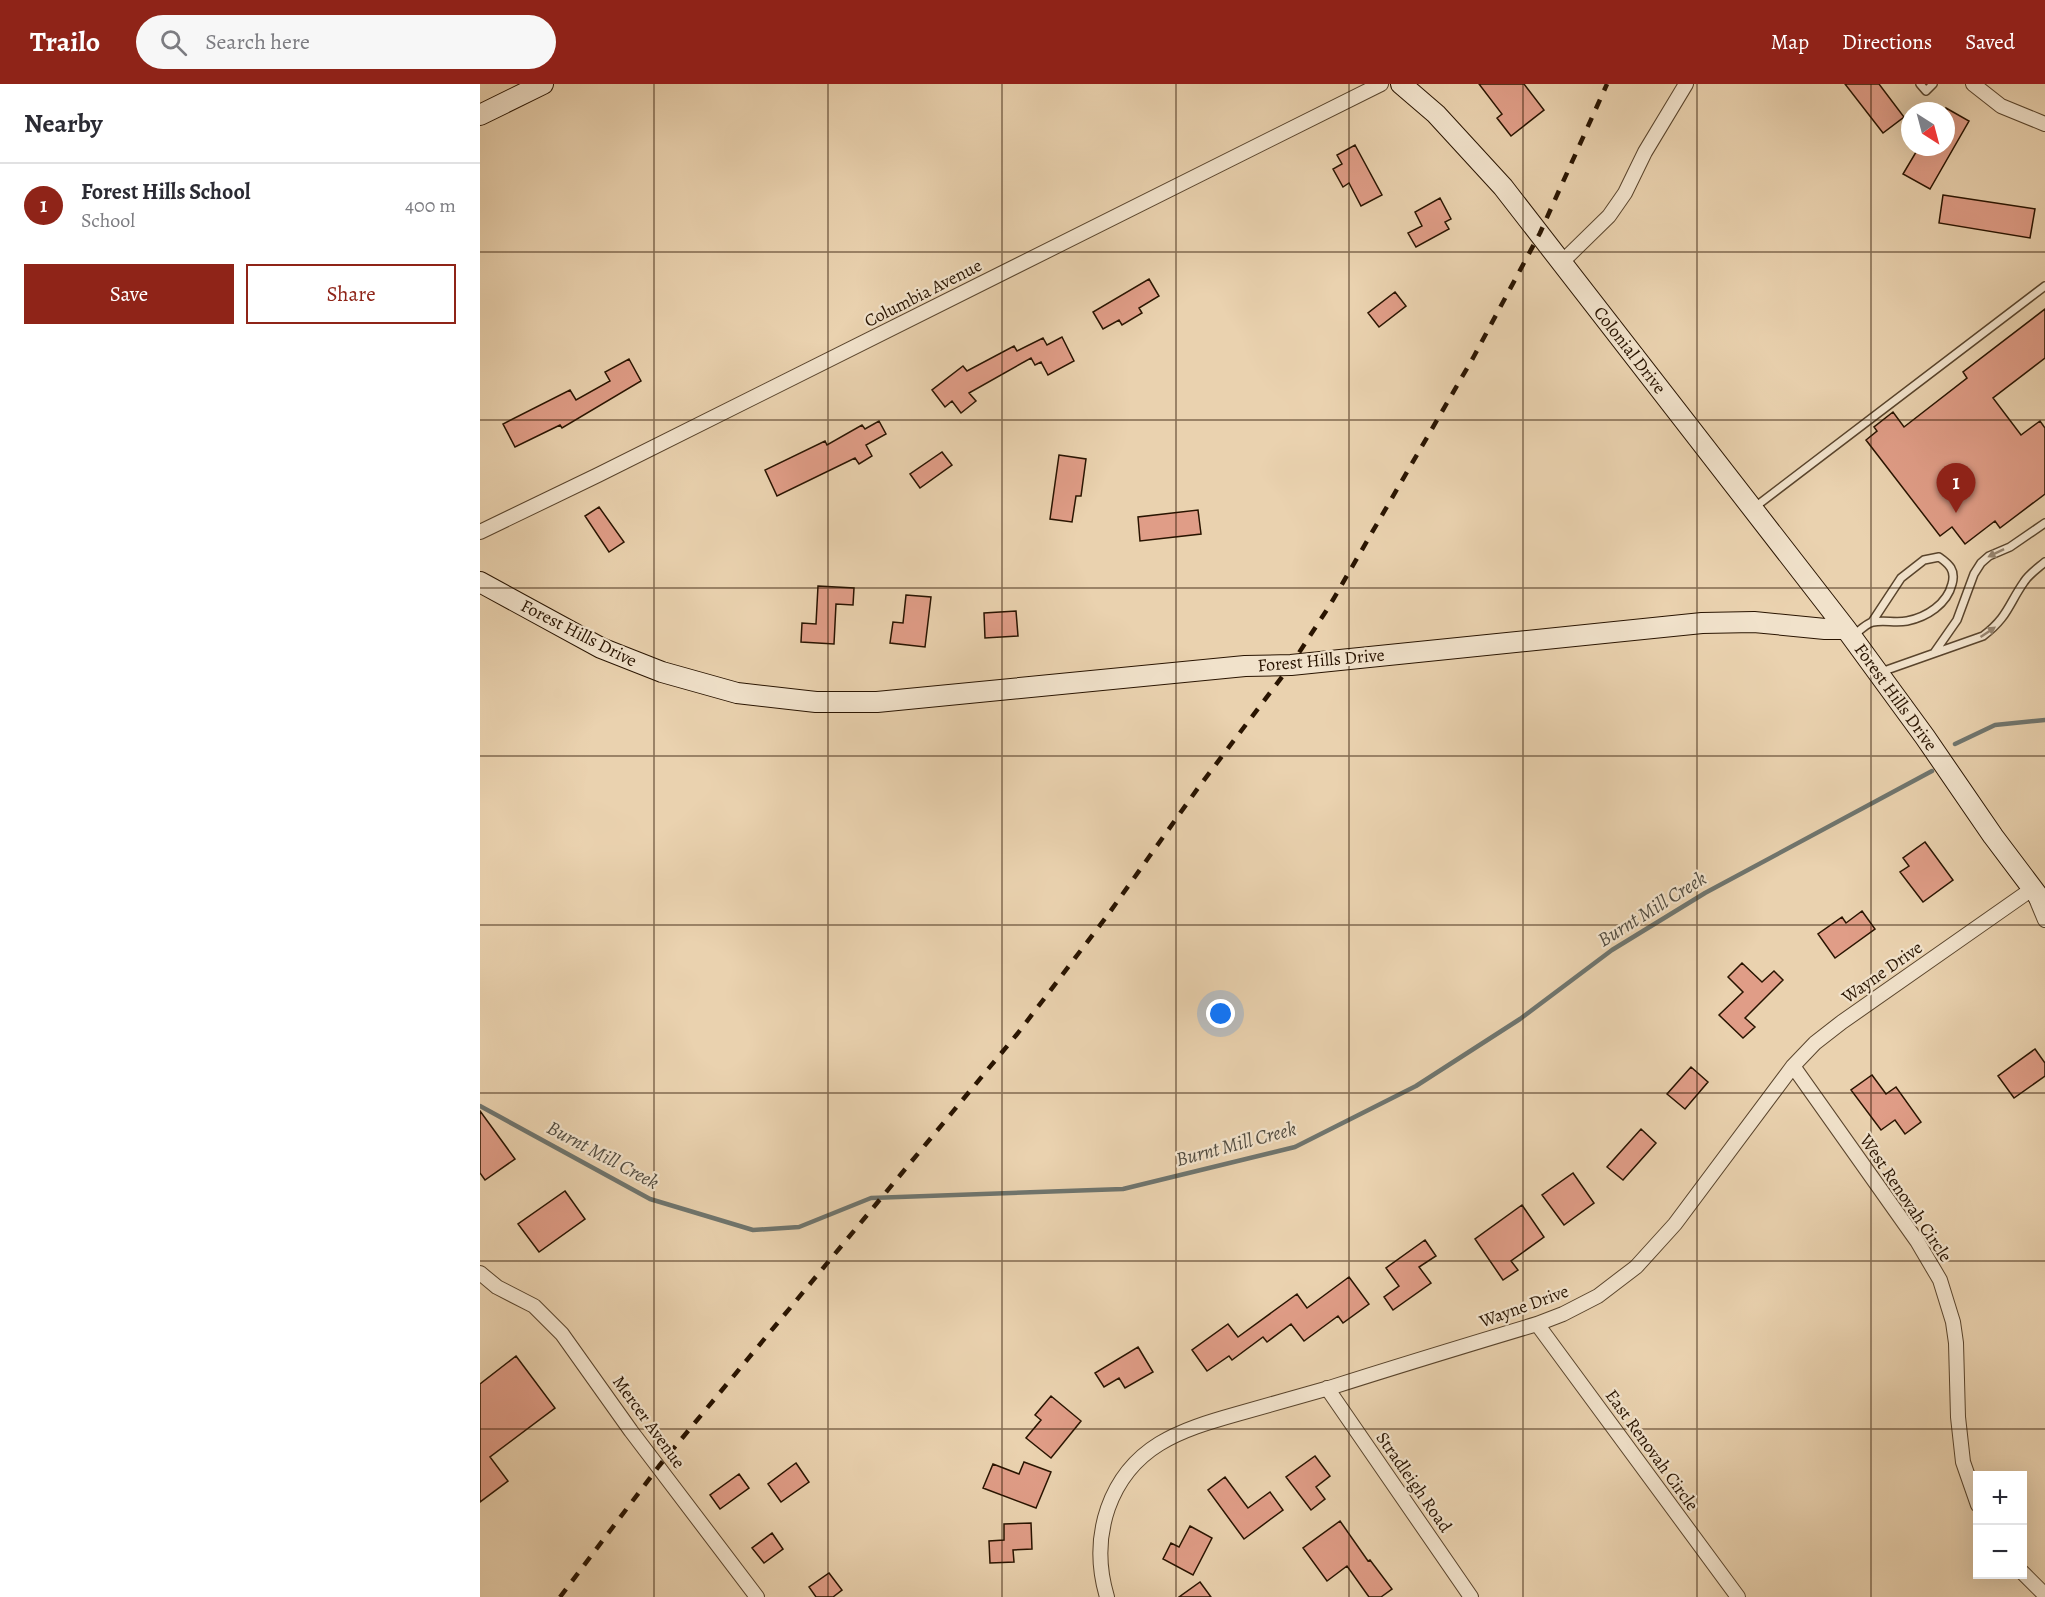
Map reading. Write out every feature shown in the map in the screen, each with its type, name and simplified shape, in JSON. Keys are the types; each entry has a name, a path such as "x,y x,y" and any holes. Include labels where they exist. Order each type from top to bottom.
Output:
{"street":[{"name":"Columbia Avenue","path":"480,532 1381,84"},
{"name":"Colonial Drive","path":"1401,84 1436,114 1503,187 1849,632"},
{"path":"1562,262 1609,216 1625,193 1645,152 1686,84"},
{"path":"1972,84 2001,106 2045,124"},
{"path":"480,115 536,86"},
{"name":"Forest Hills Drive","path":"480,582 601,648 662,672 737,693 816,702 877,702 1245,666 1302,664 1702,623 1754,622 1849,632 2045,905"},
{"path":"2032,889 2045,920"},
{"name":"Wayne Drive","path":"1107,1597 1100,1558 1105,1516 1120,1484 1138,1460 1166,1439 1189,1428 1537,1324 1598,1296 1636,1267 1675,1224 1793,1066 1815,1043 2032,889"},
{"name":"West Renovah Circle","path":"1793,1066 1917,1241 1940,1280 1953,1322 1963,1462 1973,1493"},
{"name":"Mercer Avenue","path":"480,1273 497,1287 534,1306 562,1334 631,1431 757,1597"},
{"path":"480,1288 497,1287"},
{"name":"East Renovah Circle","path":"1537,1324 1738,1597"},
{"name":"Stradleigh Road","path":"1327,1388 1471,1597"},
{"path":"2027,1577 2045,1595"}],"lane":[{"path":"1920,84 1926,91 1933,84"},
{"path":"1753,508 2045,286"},
{"path":"1934,653 1957,620 1974,574 1981,563 1989,556 2010,547 2045,523"},
{"path":"1849,632 1872,622 1907,621 1931,611 1945,599 1950,591 1954,576 1950,564 1939,557 1924,560 1901,578 1872,622"},
{"path":"1879,673 1983,636 1997,626 2024,582 2045,562"}],"building":[{"path":"1479,84 1524,84 1544,110 1511,136 1497,118 1502,114"},
{"path":"1845,84 1879,84 1901,113 1901,119 1883,133"},
{"path":"1955,113 1969,121 1955,145"},
{"path":"1355,145 1382,195 1361,206 1349,183 1343,187 1333,169 1342,164 1337,155"},
{"path":"1914,156 1949,156 1930,189 1903,174"},
{"path":"1943,195 2035,209 2030,238 1939,223"},
{"path":"1440,198 1451,219 1445,222 1449,229 1416,247 1408,233 1422,226 1415,212"},
{"path":"1149,279 1159,296 1139,308 1142,313 1122,325 1119,320 1103,329 1093,312"},
{"path":"1395,292 1406,306 1379,327 1368,313"},
{"path":"2045,309 2045,358 1993,398 2021,435 2040,421 2045,428 2045,494 2000,528 1995,521 1965,544 1952,527 1940,536 1866,440 1877,431 1874,427 1893,412 1904,427 1967,378 1963,372"},
{"path":"1062,337 1074,361 1048,375 1041,362 1035,365 1031,358 969,393 976,401 961,413 952,401 945,407 932,390 963,366 967,371 1014,346 1017,351 1043,338 1047,345"},
{"path":"629,359 641,381 562,428 560,425 515,447 503,424 570,390 576,400 610,381 605,372"},
{"path":"879,421 886,434 866,445 872,456 859,464 855,458 777,496 765,470 825,441 827,445 862,425 865,429"},
{"path":"942,452 952,465 920,488 910,474"},
{"path":"1059,455 1086,459 1081,496 1076,496 1072,522 1050,519"},
{"path":"599,507 624,542 609,552 585,516"},
{"path":"1198,510 1201,534 1140,541 1138,517"},
{"path":"818,586 854,588 853,605 836,604 834,644 801,642 802,623 816,624"},
{"path":"906,595 931,597 925,647 890,643 893,622 903,623"},
{"path":"1016,611 1018,636 985,638 984,613"},
{"path":"1925,842 1953,880 1923,902 1900,872 1909,866 1903,858"},
{"path":"1862,911 1875,929 1835,958 1818,934 1842,917 1846,923"},
{"path":"1742,963 1762,982 1774,971 1783,980 1745,1018 1755,1027 1743,1038 1719,1015 1743,992 1728,977"},
{"path":"2035,1049 2045,1063 2045,1076 2014,1098 1998,1076"},
{"path":"1691,1067 1708,1082 1685,1109 1667,1094"},
{"path":"1872,1075 1886,1094 1896,1087 1921,1122 1905,1134 1895,1120 1881,1130 1851,1090"},
{"path":"480,1111 515,1159 485,1180 480,1173"},
{"path":"1641,1129 1656,1143 1623,1180 1607,1167"},
{"path":"1573,1173 1594,1203 1564,1225 1542,1195"},
{"path":"565,1191 585,1219 539,1252 518,1224"},
{"path":"1522,1205 1544,1237 1511,1261 1518,1270 1503,1280 1475,1239"},
{"path":"1425,1240 1436,1256 1419,1267 1431,1283 1393,1310 1384,1297 1399,1286 1386,1268"},
{"path":"1349,1277 1369,1304 1343,1323 1338,1316 1304,1341 1291,1324 1267,1342 1263,1337 1232,1360 1229,1356 1207,1371 1192,1350 1228,1324 1238,1337 1297,1294 1307,1308"},
{"path":"1138,1347 1153,1372 1125,1388 1119,1378 1104,1387 1095,1373"},
{"path":"516,1356 555,1408 490,1457 508,1481 480,1502 480,1384"},
{"path":"1051,1396 1081,1421 1051,1458 1026,1438 1041,1420 1035,1415"},
{"path":"1315,1456 1330,1476 1316,1487 1325,1499 1311,1510 1286,1477"},
{"path":"1024,1462 1051,1472 1036,1508 983,1488 993,1464 1019,1474"},
{"path":"796,1463 809,1482 781,1502 768,1484"},
{"path":"739,1474 749,1488 720,1509 710,1495"},
{"path":"1225,1477 1248,1508 1270,1492 1283,1510 1244,1539 1208,1490"},
{"path":"1340,1521 1368,1561 1370,1560 1392,1589 1381,1597 1369,1597 1347,1566 1327,1581 1303,1548"},
{"path":"1031,1523 1032,1549 1013,1550 1014,1562 990,1563 989,1541 1004,1540 1004,1524"},
{"path":"1190,1526 1212,1538 1193,1575 1163,1559 1171,1543 1179,1547"},
{"path":"772,1533 783,1549 764,1563 752,1548"},
{"path":"829,1573 842,1590 833,1597 816,1597 809,1587"},
{"path":"1200,1582 1211,1597 1179,1597"}],"waterway":[{"name":"Burnt Mill Creek","path":"1955,744 1995,725 2045,720"},
{"name":"Burnt Mill Creek","path":"480,1106 650,1199 753,1230 799,1227 871,1198 1123,1189 1295,1147 1416,1086 1520,1019 1612,950 1705,893 1932,771"}],"railway":[{"path":"560,1597 659,1466 1018,1033 1291,665 1330,605 1473,358 1540,233 1607,84"}],"place":[{"name":"Forest Hills School","path":"1956,513"}]}
